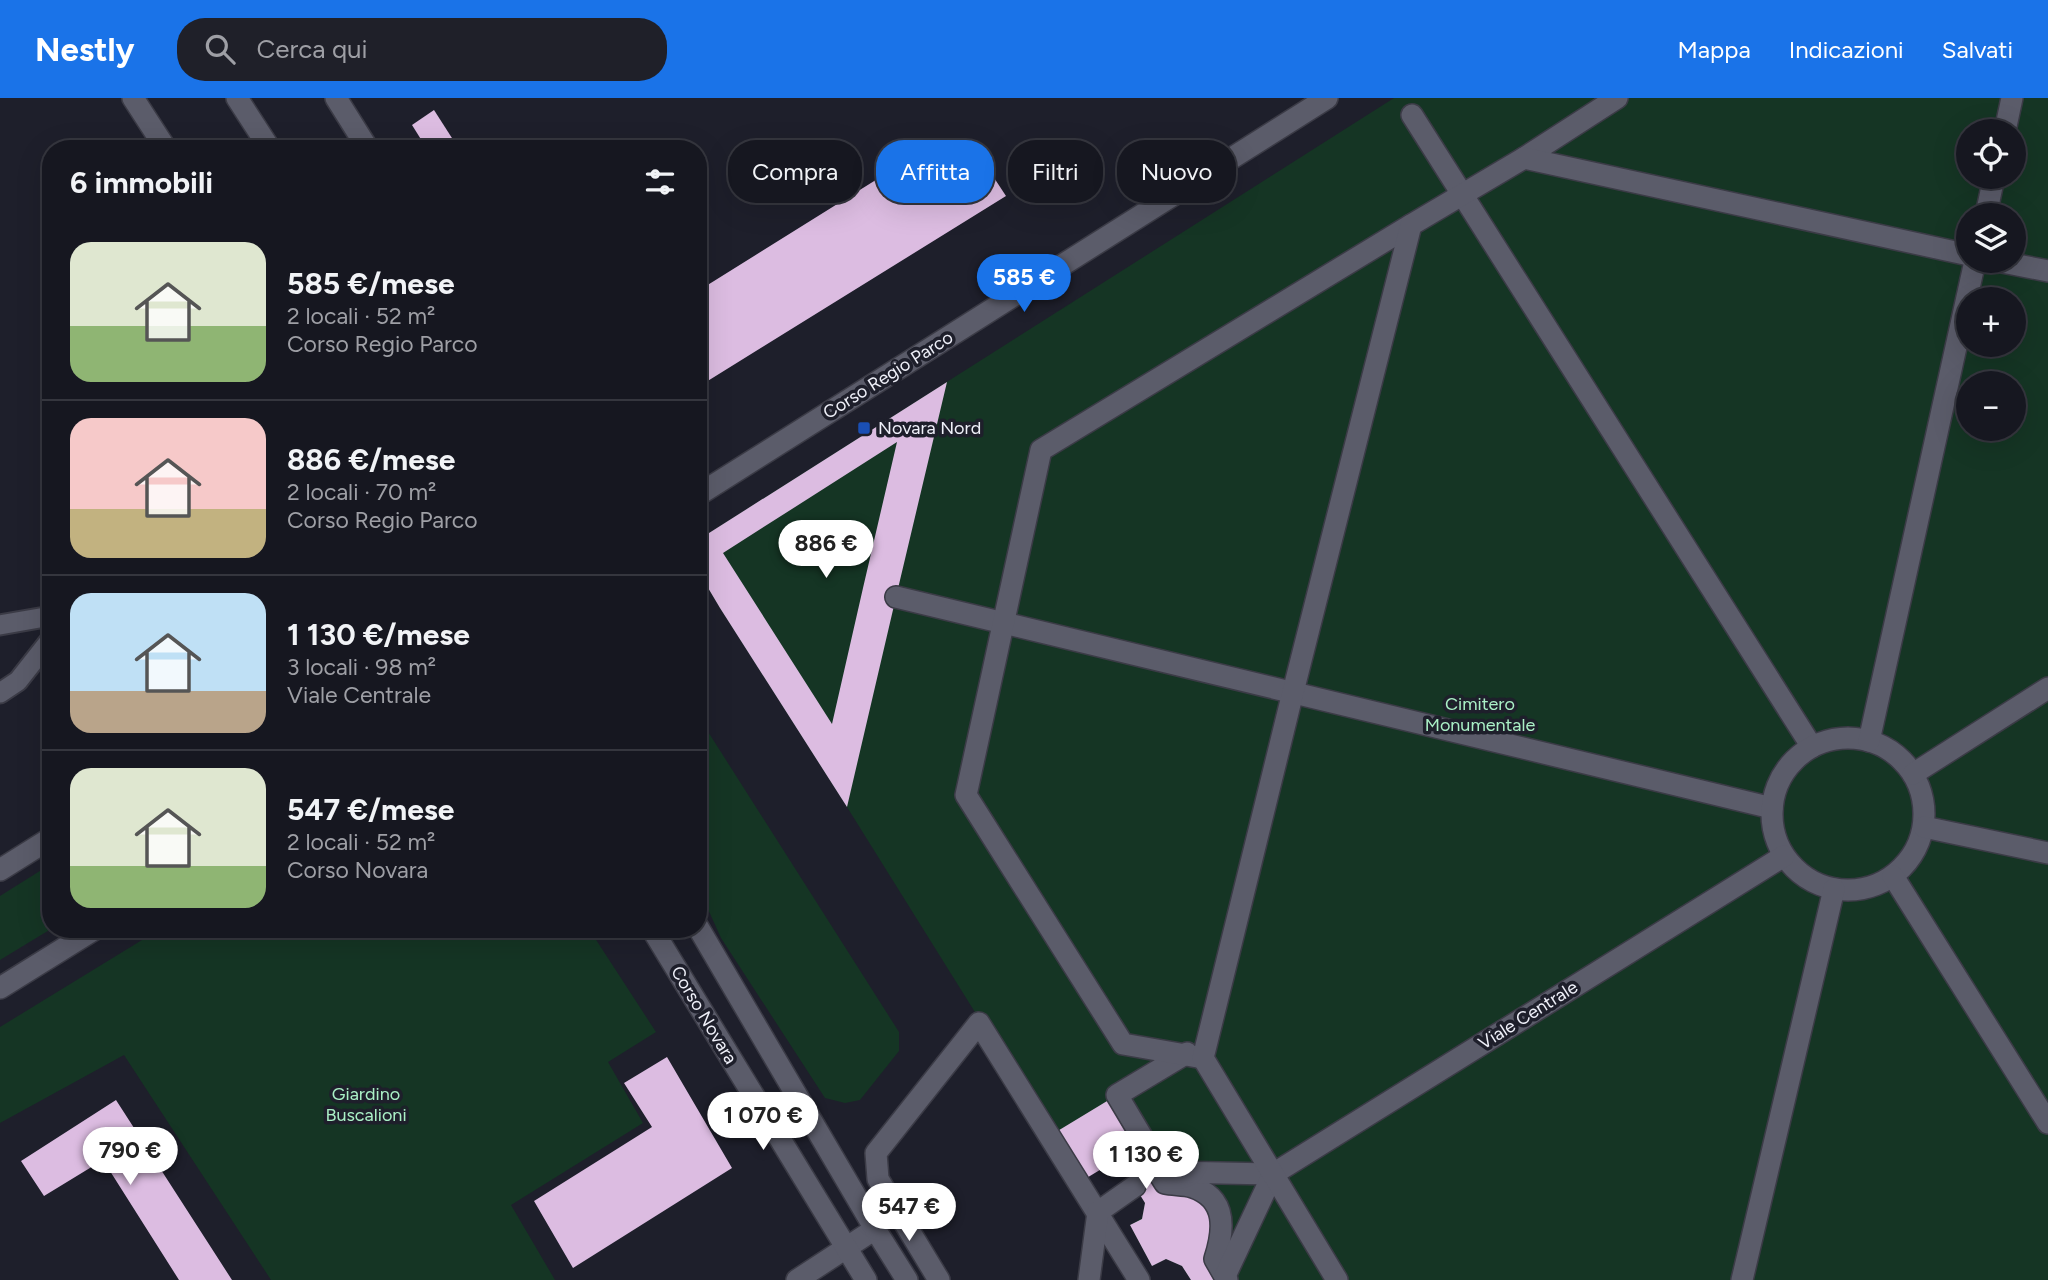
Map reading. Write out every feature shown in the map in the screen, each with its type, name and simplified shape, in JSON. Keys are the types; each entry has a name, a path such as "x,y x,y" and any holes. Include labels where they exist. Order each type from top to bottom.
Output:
{"street":[{"path":"133,98 160,140"},
{"path":"237,98 264,140"},
{"path":"335,98 359,140"},
{"name":"Corso Regio Parco","path":"707,489 1327,98"},
{"path":"1181,1056 1123,1044 966,795 1041,450 1464,195 1617,98"},
{"path":"2008,119 2012,98"},
{"path":"1412,115 1812,747"},
{"path":"1524,158 1956,252"},
{"path":"1337,1280 1277,1171 1205,1051 1411,225"},
{"path":"2026,267 2048,271"},
{"path":"1869,741 1972,273"},
{"path":"896,597 1772,808"},
{"path":"1913,774 2048,688"},
{"path":"1834,739 1869,741 1899,757 1913,774 1922,795 1924,827 1909,860 1894,876 1871,887 1846,891 1834,889 1816,884 1801,874 1784,856 1774,832 1772,808 1778,783 1792,762 1812,747 1834,739"},
{"path":"1924,827 2048,853"},
{"path":"0,870 42,844"},
{"name":"Viale Centrale","path":"1277,1171 1784,856"},
{"path":"1894,876 2048,1123"},
{"path":"1742,1280 1834,889"},
{"path":"0,988 81,938"},
{"name":"Corso Novara","path":"657,938 866,1280"},
{"path":"704,938 875,1229 908,1280"},
{"path":"939,1280 878,1179 876,1153 979,1023 1139,1280"},
{"path":"1205,1051 1181,1056 1117,1095 1145,1142 1141,1145 1165,1183 1203,1191 1217,1206 1221,1215 1222,1236 1215,1259 1226,1278"},
{"path":"1158,1172 1277,1171"},
{"path":"1226,1278 1277,1171"},
{"path":"1277,1171 1350,1280"},
{"path":"1090,1280 1098,1212 1135,1186"},
{"path":"797,1280 875,1229"}],"lane":[{"path":"0,625 42,617"},
{"path":"0,693 18,681 42,650"}],"green space":[{"name":"Cimitero Monumentale","path":"1394,98 2048,98 2048,1280 1191,1280 1182,1266 1166,1259 1152,1266 1130,1225 1142,1218 1145,1203 1118,1159 1046,1126 707,586 707,534 1229,203 1236,203 1236,198"},
{"path":"707,730 899,1032 899,1051 860,1100 845,1103 825,1098 721,938 707,907"},
{"path":"42,870 42,934 0,960 0,896"},
{"name":"Giardino Buscalioni","path":"145,938 595,938 656,1032 608,1062 643,1123 511,1205 555,1280 271,1280 124,1055 0,1123 0,1027"}],"building":[{"path":"434,110 453,140 421,140 412,125"},
{"path":"994,178 1006,196 707,381 707,285 839,203 862,203 862,189 876,180 876,203 994,203"},
{"path":"947,382 847,807 707,586 707,534","holes":["897,442 832,724 723,553"]},
{"path":"667,1057 732,1168 573,1268 534,1201 652,1127 624,1083"},
{"path":"1117,1095 1165,1183 1203,1191 1227,1280 1191,1280 1182,1266 1166,1259 1152,1266 1130,1225 1142,1219 1145,1203 1118,1159 1080,1182 1051,1135"},
{"path":"116,1100 232,1280 179,1280 103,1160 44,1196 21,1161"}],"place":[{"name":"Novara Nord","path":"864,428"}]}
